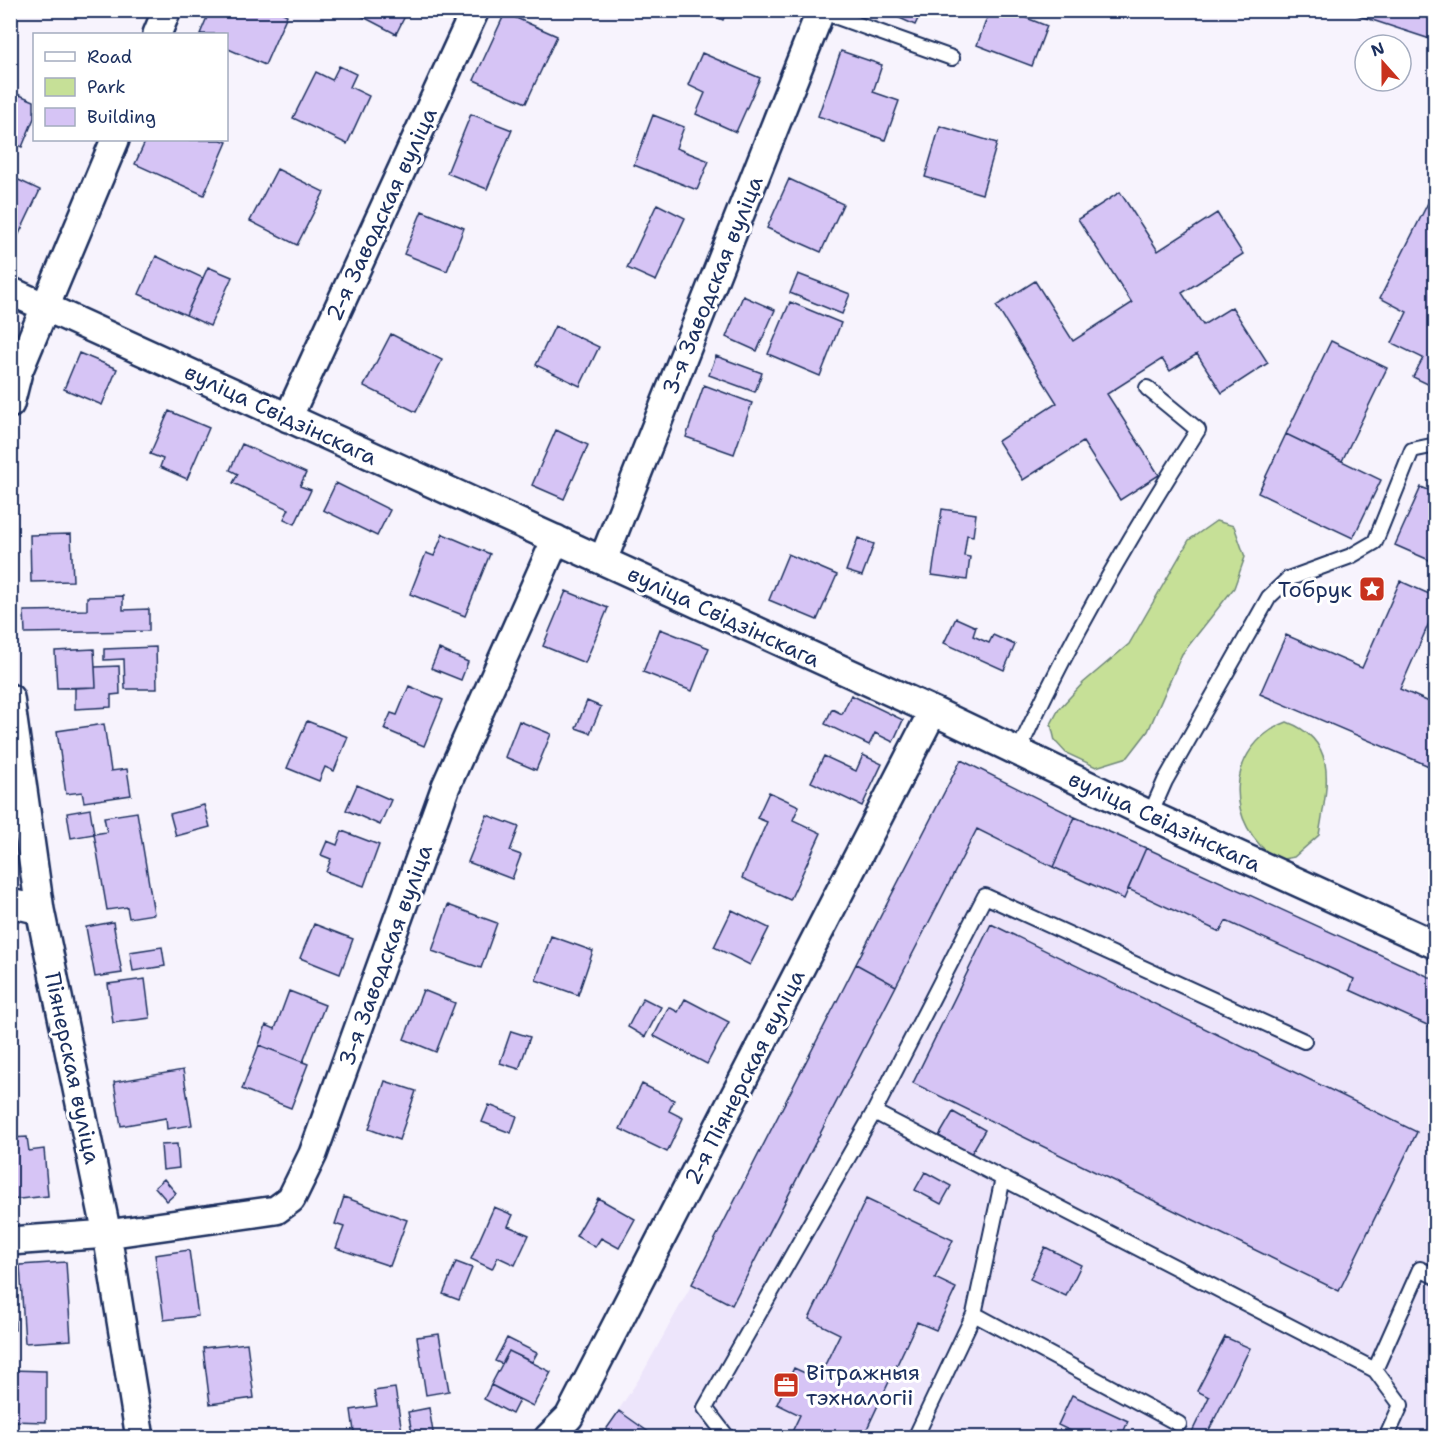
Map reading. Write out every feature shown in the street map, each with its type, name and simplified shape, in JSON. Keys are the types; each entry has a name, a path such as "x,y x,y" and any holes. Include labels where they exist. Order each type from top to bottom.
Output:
{"street":[{"path":"158,33 167,10"},
{"name":"2-я Заводская вуліца","path":"288,418 475,10"},
{"name":"3-я Заводская вуліца","path":"603,560 820,11"},
{"path":"10,404 18,372 115,141"},
{"name":"вуліца Свідзінскага","path":"10,291 933,711 1150,814 1436,945"},
{"name":"3-я Заводская вуліца","path":"10,1241 107,1234 276,1210 291,1199 313,1154 446,786 556,539"},
{"name":"Піянерская вуліца","path":"10,698 40,910 107,1234 140,1437"},
{"name":"2-я Піянерская вуліца","path":"548,1437 569,1417 933,711"},
{"path":"10,903 40,910"}],"lane":[{"path":"820,11 952,58"},
{"path":"1018,752 1042,700 1133,531 1198,430 1148,388"},
{"path":"1150,814 1165,781 1269,597 1288,579 1351,556 1375,542 1412,450 1436,445"},
{"path":"729,1437 705,1408 874,1112 985,896 1304,1041"},
{"path":"874,1112 1375,1370 1401,1405 1386,1437"},
{"path":"915,1437 974,1314 1003,1178"},
{"path":"1375,1370 1420,1269 1436,1277"},
{"path":"974,1314 1179,1424"}],"shaded area":[{"path":"961,760 1075,817 1435,980 1436,1196 1432,1204 1435,1206 1436,1241 1431,1251 1436,1254 1435,1437 600,1438 641,1376 692,1284"}],"green space":[{"path":"1216,521 1234,526 1245,557 1234,588 1182,654 1148,731 1128,757 1096,767 1066,753 1055,741 1051,724 1059,709 1083,683 1129,644 1189,540"},
{"path":"1287,722 1304,731 1316,742 1323,755 1326,769 1325,801 1319,835 1294,857 1278,860 1260,845 1247,827 1240,808 1238,787 1242,767 1251,749 1266,733"}],"building":[{"path":"210,10 277,10 287,15 265,65 228,49 228,33 200,33"},
{"path":"350,10 408,10 396,34"},
{"path":"700,10 727,10 723,20"},
{"path":"882,10 922,10 915,25"},
{"path":"990,10 1006,10 1047,26 1032,66 977,45"},
{"path":"1359,10 1436,10 1436,22 1430,39 1357,15"},
{"path":"505,13 557,36 526,103 474,80"},
{"path":"841,51 882,65 873,92 899,101 885,140 818,116"},
{"path":"702,53 760,78 736,132 696,114 705,93 688,85"},
{"path":"339,66 356,74 350,87 369,96 347,144 293,118 316,72 332,80"},
{"path":"10,91 33,101 33,120 22,147 10,142"},
{"path":"471,114 512,130 487,189 447,173"},
{"path":"653,115 684,127 676,148 709,161 697,190 634,165"},
{"path":"940,126 997,143 982,194 925,177"},
{"path":"146,141 227,142 204,195 135,164"},
{"path":"277,169 324,192 297,245 250,221"},
{"path":"10,176 40,190 10,253"},
{"path":"789,179 843,204 821,252 767,228"},
{"path":"1120,192 1158,251 1217,213 1243,254 1182,293 1203,325 1232,307 1268,363 1222,393 1197,354 1170,371 1162,359 1107,394 1159,475 1120,500 1083,442 1023,480 998,441 1057,403 996,306 1035,281 1073,341 1132,303 1078,219"},
{"path":"1432,195 1436,197 1436,388 1413,377 1423,358 1392,343 1407,312 1380,298"},
{"path":"657,204 685,218 656,281 627,268"},
{"path":"422,211 464,228 447,271 404,254"},
{"path":"156,256 203,278 186,315 139,294"},
{"path":"208,267 232,277 210,326 186,315"},
{"path":"798,274 850,294 842,314 790,293"},
{"path":"743,296 775,310 757,351 726,337"},
{"path":"790,302 841,323 820,376 768,354"},
{"path":"555,326 599,347 580,386 536,365"},
{"path":"391,334 442,360 416,412 364,386"},
{"path":"1331,341 1387,368 1342,461 1286,434"},
{"path":"79,353 117,369 102,405 64,389"},
{"path":"716,356 762,373 755,392 709,375"},
{"path":"704,385 752,403 734,454 686,437"},
{"path":"169,411 209,428 187,479 160,467 163,459 150,454"},
{"path":"556,430 588,445 564,499 532,485"},
{"path":"1286,434 1381,480 1353,538 1258,493"},
{"path":"242,444 306,473 300,486 311,490 295,524 284,519 289,509 233,483 238,474 230,470"},
{"path":"336,483 390,510 377,536 323,510"},
{"path":"1421,487 1436,493 1436,563 1395,545"},
{"path":"942,509 976,514 973,536 967,535 964,556 970,557 967,580 932,575"},
{"path":"71,534 73,581 31,582 30,535"},
{"path":"443,534 490,554 465,616 410,594 426,553 434,556"},
{"path":"858,538 874,544 862,576 846,571"},
{"path":"788,554 837,575 817,620 769,600"},
{"path":"1400,581 1436,597 1436,607 1400,689 1436,705 1436,769 1260,694 1286,635 1362,668"},
{"path":"566,591 608,608 585,663 543,646"},
{"path":"123,596 123,610 149,609 149,631 25,633 24,611 87,610 87,597"},
{"path":"956,618 976,627 973,636 989,643 993,635 1015,645 1004,670 944,643"},
{"path":"660,629 709,648 692,691 643,672"},
{"path":"156,647 157,689 125,689 124,659 104,660 104,649"},
{"path":"94,649 96,687 57,688 55,651"},
{"path":"439,649 468,662 461,680 431,668"},
{"path":"119,666 120,694 111,695 111,707 75,709 75,688 96,687 95,667"},
{"path":"409,686 443,700 424,746 384,729 391,713 397,715"},
{"path":"851,695 903,720 893,742 875,733 869,745 825,724 832,709 842,714"},
{"path":"587,701 601,707 590,733 576,728"},
{"path":"307,721 348,737 334,771 325,767 319,781 287,768"},
{"path":"519,721 551,734 536,770 505,757"},
{"path":"104,724 111,771 127,769 131,795 84,802 82,792 66,794 57,731"},
{"path":"863,755 882,764 862,806 811,782 824,756 856,771"},
{"path":"961,760 1075,817 1053,867 977,829 896,986 856,964"},
{"path":"357,785 391,800 380,825 346,810"},
{"path":"769,792 799,806 793,820 821,833 790,900 742,878 767,822 757,818"},
{"path":"204,805 210,827 176,836 170,814"},
{"path":"90,809 94,834 71,838 67,813"},
{"path":"137,812 154,914 129,918 127,907 107,910 94,834 107,832 104,817"},
{"path":"487,815 519,827 510,851 521,855 512,879 468,862"},
{"path":"1075,817 1146,848 1124,899 1053,867"},
{"path":"342,831 379,845 364,886 326,872 331,859 321,855 327,841 337,845"},
{"path":"1146,848 1436,980 1436,1029 1350,990 1354,979 1226,921 1220,932 1128,889"},
{"path":"448,905 497,923 481,968 432,951"},
{"path":"732,910 769,928 750,965 714,947"},
{"path":"113,922 122,973 95,977 86,927"},
{"path":"314,924 353,939 340,974 300,958"},
{"path":"991,924 1417,1132 1339,1291 913,1083"},
{"path":"551,936 593,951 578,995 536,980"},
{"path":"162,947 165,966 133,971 130,952"},
{"path":"856,964 896,986 732,1305 692,1284"},
{"path":"145,979 150,1018 113,1023 108,984"},
{"path":"423,990 455,1003 436,1052 404,1039"},
{"path":"289,991 325,1005 303,1062 259,1045 266,1025 275,1029"},
{"path":"10,992 16,1045 10,1046"},
{"path":"643,998 661,1007 645,1037 628,1027"},
{"path":"685,999 729,1022 707,1064 654,1036 669,1007 678,1012"},
{"path":"511,1031 530,1037 519,1069 500,1063"},
{"path":"259,1045 308,1064 291,1108 242,1089"},
{"path":"183,1070 192,1125 167,1129 166,1118 121,1126 114,1082"},
{"path":"385,1081 416,1091 399,1140 369,1129"},
{"path":"642,1084 674,1100 669,1111 683,1118 667,1152 620,1129"},
{"path":"489,1105 517,1116 511,1133 482,1122"},
{"path":"953,1112 985,1130 971,1154 939,1136"},
{"path":"27,1137 29,1151 44,1149 48,1196 10,1200 10,1138"},
{"path":"177,1144 179,1168 163,1170 161,1145"},
{"path":"925,1172 951,1186 941,1204 915,1190"},
{"path":"164,1179 176,1193 167,1201 155,1187"},
{"path":"344,1197 407,1220 390,1266 336,1248 344,1227 335,1224"},
{"path":"598,1198 635,1219 619,1248 601,1238 595,1247 576,1236"},
{"path":"866,1199 953,1240 935,1278 956,1288 936,1330 917,1322 866,1431 880,1438 789,1438 800,1415 777,1404 794,1368 818,1379 840,1334 809,1319"},
{"path":"494,1207 513,1215 508,1226 529,1235 515,1265 498,1257 492,1269 471,1259"},
{"path":"1045,1247 1081,1265 1066,1296 1030,1279"},
{"path":"189,1250 198,1316 164,1320 155,1255"},
{"path":"66,1262 71,1340 25,1343 20,1265"},
{"path":"456,1262 472,1268 459,1300 443,1294"},
{"path":"10,1299 14,1299 15,1330 10,1330"},
{"path":"439,1334 449,1391 426,1395 417,1337"},
{"path":"1225,1337 1250,1348 1205,1438 1189,1438 1209,1397 1197,1391"},
{"path":"507,1338 537,1353 532,1362 509,1351 502,1364 495,1361"},
{"path":"247,1343 254,1398 210,1404 203,1348"},
{"path":"509,1351 551,1372 533,1406 491,1385"},
{"path":"10,1370 46,1371 46,1422 10,1421"},
{"path":"491,1385 519,1400 512,1414 484,1399"},
{"path":"395,1388 403,1438 355,1438 351,1410 377,1406 374,1391"},
{"path":"1072,1395 1128,1421 1121,1438 1085,1438 1058,1425"},
{"path":"429,1408 434,1438 413,1438 408,1412"},
{"path":"619,1411 657,1438 600,1438"}],"place":[{"name":"Тобрук","path":"1372,589"},
{"name":"Вітражныя тэхналогіі","path":"786,1385"}]}
